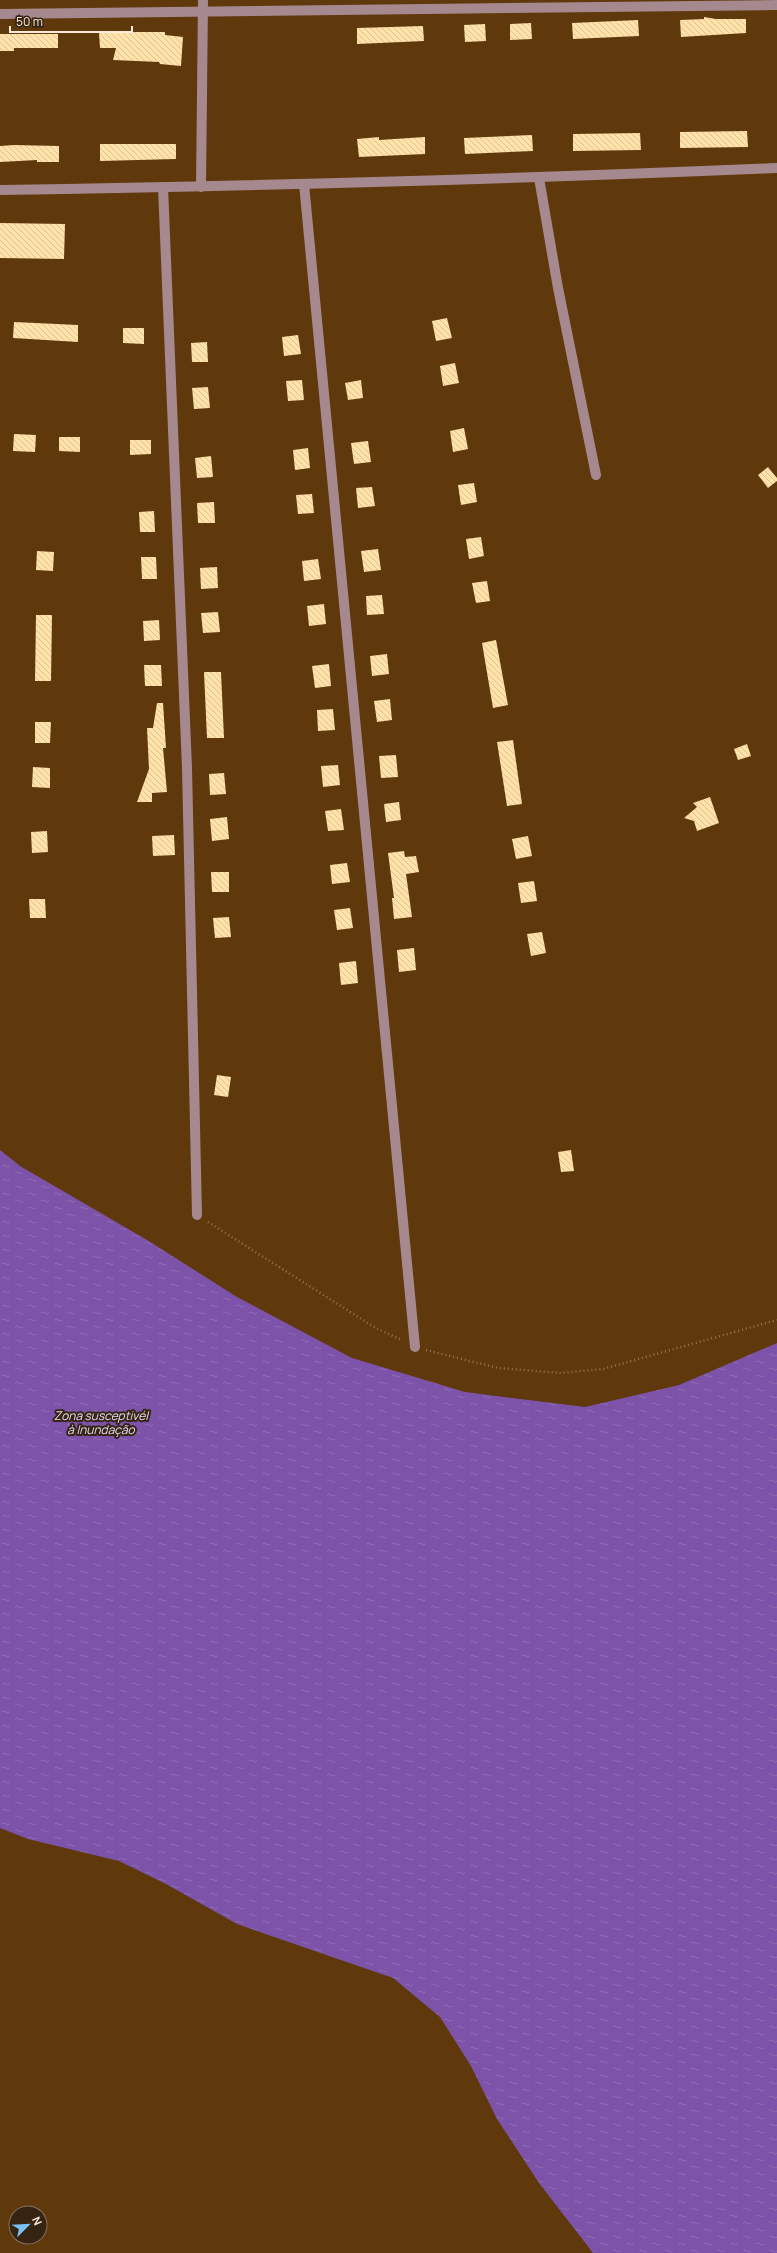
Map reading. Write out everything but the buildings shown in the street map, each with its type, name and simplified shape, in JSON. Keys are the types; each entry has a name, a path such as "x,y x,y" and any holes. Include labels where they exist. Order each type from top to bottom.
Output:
{"lane":[{"path":"201,187 203,0"},
{"path":"0,14 777,5"},
{"path":"0,190 201,187 539,178 777,168"},
{"path":"539,178 558,288 596,475"},
{"path":"304,184 415,1347"},
{"path":"163,187 187,768 198,1215"}],"path":[{"path":"198,1215 374,1327 415,1347 498,1368 560,1372 603,1370 777,1320"}],"water":[{"name":"Zona susceptivél à Inundação","path":"0,1150 20,1166 147,1240 237,1297 352,1358 465,1392 585,1407 679,1385 777,1343 777,2253 593,2253 539,2183 497,2119 471,2066 440,2017 393,1978 237,1924 166,1884 119,1861 28,1839 0,1828"}]}
